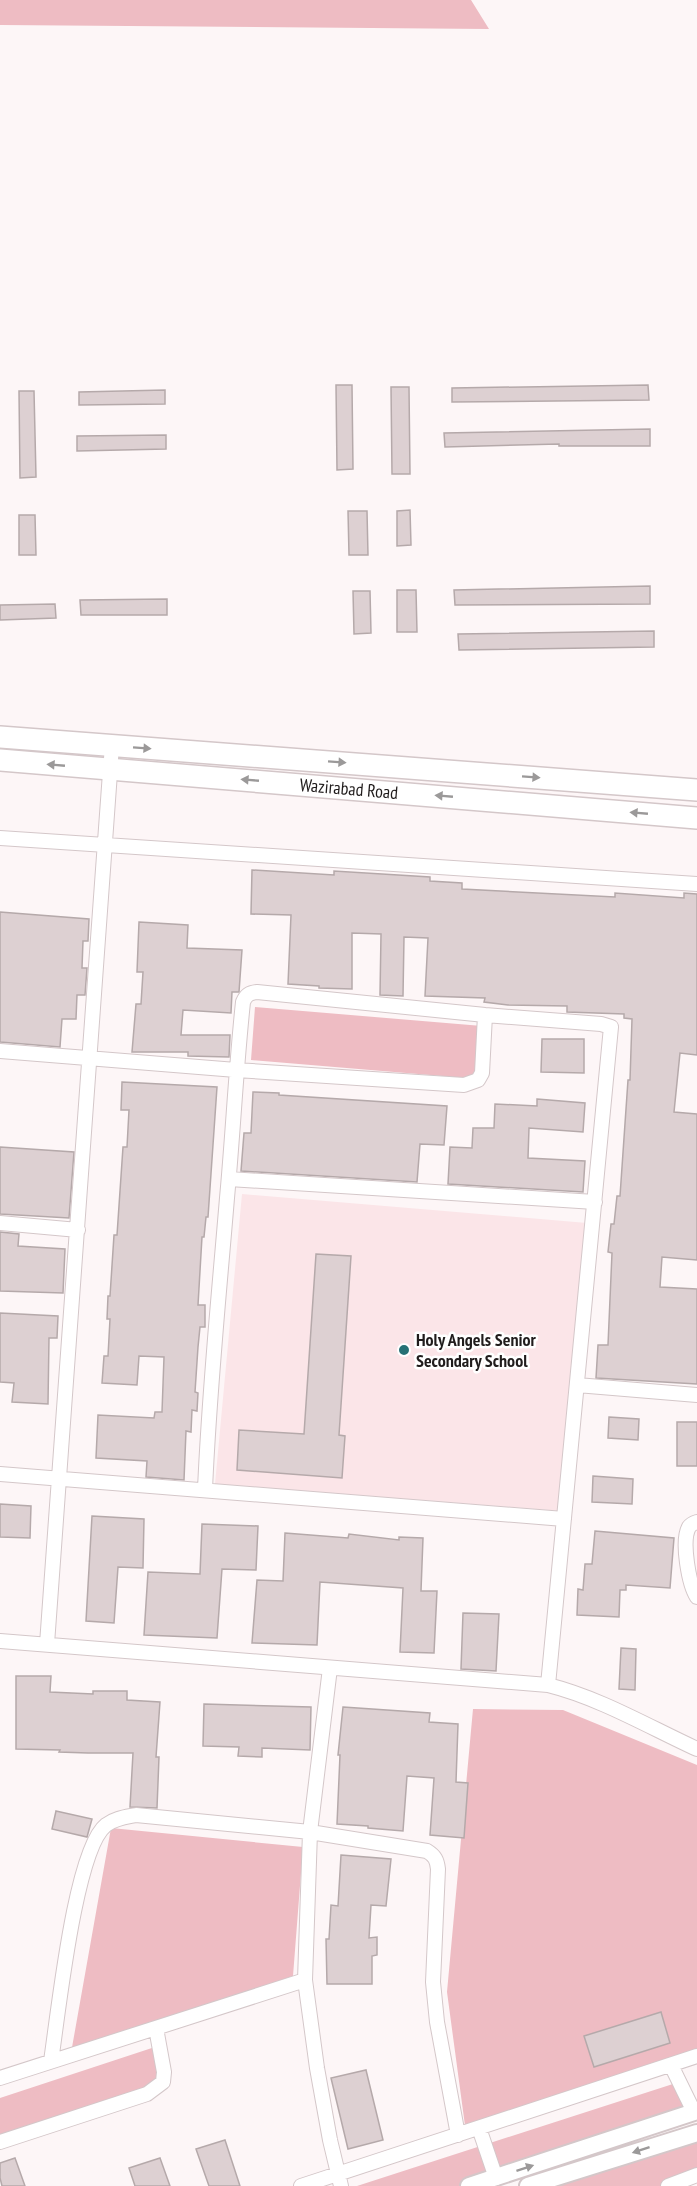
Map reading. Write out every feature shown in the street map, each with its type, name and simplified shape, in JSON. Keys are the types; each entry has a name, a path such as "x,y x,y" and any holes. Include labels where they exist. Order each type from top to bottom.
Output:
{"highway":[{"name":"Wazirabad Road","path":"0,737 697,790"},
{"name":"Wazirabad Road","path":"0,760 697,818"}],"street":[{"path":"47,1644 107,845 112,746"},
{"path":"0,838 697,884"},
{"path":"205,1490 207,1431 236,1070 245,997 251,993 485,1016 601,1024 611,1027 548,1685"},
{"path":"0,1051 464,1085 478,1080 482,1073 485,1016"},
{"path":"229,1179 595,1202"},
{"path":"0,1222 78,1230"},
{"path":"577,1385 697,1395"},
{"path":"0,1473 564,1519"},
{"path":"697,1522 689,1527 686,1536 686,1550 690,1580 697,1598"},
{"path":"0,1641 548,1685 609,1708 697,1749"},
{"path":"330,1668 310,1832 305,1980 317,2068 339,2180"},
{"path":"51,2061 69,1934 89,1849 106,1824 118,1818 136,1815 310,1832 427,1851 437,1861 433,1982 437,2022 458,2135"},
{"path":"0,2078 305,1980"},
{"path":"0,2142 147,2094 163,2082 164,2072 156,2028"},
{"path":"301,2186 339,2180 458,2135 697,2056"},
{"path":"469,2186 695,2111 671,2065"},
{"path":"479,2128 496,2178"},
{"path":"528,2186 697,2133"},
{"path":"668,2186 697,2175"}],"shaded area":[{"path":"0,0 471,0 489,29 0,25"},
{"path":"255,1007 482,1026 478,1079 251,1060"},
{"path":"242,1194 587,1223 562,1511 215,1484"},
{"path":"473,1709 563,1710 697,1765 697,2055 466,2133 447,1992"},
{"path":"111,1828 303,1847 293,1976 71,2053"},
{"path":"161,2045 169,2082 0,2137 0,2098"},
{"path":"676,2083 690,2118 487,2186 357,2186"},
{"path":"697,2140 697,2179 675,2186 553,2186"}],"building":[{"path":"336,385 352,385 353,469 337,470"},
{"path":"648,385 649,400 452,402 452,388"},
{"path":"391,387 409,387 410,474 392,474"},
{"path":"165,390 165,404 79,405 79,392"},
{"path":"19,391 34,391 36,477 20,478"},
{"path":"650,429 650,446 559,446 559,444 445,447 444,433"},
{"path":"166,435 166,449 77,451 77,436"},
{"path":"410,510 411,545 397,546 397,511"},
{"path":"348,511 367,511 368,555 349,555"},
{"path":"19,515 35,515 36,555 19,555"},
{"path":"650,586 650,604 455,605 454,590"},
{"path":"397,590 416,590 417,632 397,632"},
{"path":"353,591 370,591 371,633 354,634"},
{"path":"167,599 167,615 81,615 80,600"},
{"path":"55,604 56,618 0,620 0,605"},
{"path":"654,631 654,647 459,650 458,634"},
{"path":"252,870 334,875 334,871 430,877 430,881 462,883 462,889 615,897 615,893 684,898 684,893 697,894 697,1055 680,1053 674,1112 697,1114 697,1260 662,1257 660,1287 697,1289 697,1384 596,1378 598,1345 608,1345 612,1253 608,1252 617,1196 620,1196 628,1080 630,1080 632,1019 624,1018 624,1014 567,1012 567,1006 508,1005 484,1002 485,998 425,996 428,938 404,937 403,996 380,995 381,934 352,933 352,989 288,984 291,915 251,914"},
{"path":"0,912 89,919 88,941 83,941 82,968 87,968 85,995 77,995 76,1019 62,1019 60,1047 0,1042"},
{"path":"139,922 188,925 187,948 242,950 239,992 232,992 231,1013 183,1010 181,1035 230,1035 229,1057 188,1056 188,1052 132,1052 136,1004 141,1004 143,972 137,972"},
{"path":"542,1039 584,1039 584,1073 541,1072"},
{"path":"122,1082 217,1087 208,1217 206,1217 204,1237 202,1237 198,1305 205,1305 205,1327 200,1327 195,1392 198,1393 197,1411 192,1410 191,1432 186,1431 184,1480 146,1477 147,1461 96,1458 98,1415 154,1418 155,1412 162,1412 164,1357 139,1356 137,1385 102,1383 104,1356 108,1356 110,1319 107,1319 108,1296 110,1296 114,1235 117,1235 123,1147 127,1147 129,1110 121,1110"},
{"path":"253,1092 447,1106 444,1145 420,1144 417,1182 241,1171 244,1133 251,1133"},
{"path":"537,1099 585,1103 583,1132 529,1128 528,1158 585,1161 583,1192 448,1184 450,1147 472,1148 473,1128 494,1128 495,1104 537,1106"},
{"path":"0,1147 74,1152 69,1218 0,1214"},
{"path":"0,1232 19,1234 18,1246 65,1249 63,1293 0,1291"},
{"path":"316,1254 351,1256 339,1435 345,1436 342,1478 237,1470 239,1430 304,1434"},
{"path":"0,1313 58,1316 57,1338 49,1338 48,1404 12,1402 14,1383 0,1382"},
{"path":"609,1417 639,1419 638,1440 608,1438"},
{"path":"677,1422 697,1422 697,1466 677,1466"},
{"path":"593,1476 633,1479 632,1504 592,1502"},
{"path":"0,1504 31,1506 30,1538 0,1537"},
{"path":"92,1516 144,1519 143,1568 118,1567 114,1623 86,1621"},
{"path":"202,1524 258,1526 256,1570 222,1569 217,1638 144,1635 148,1572 200,1574"},
{"path":"595,1531 674,1538 670,1588 626,1585 626,1590 620,1590 619,1617 577,1615 578,1589 583,1590 585,1564 592,1564"},
{"path":"285,1533 348,1538 349,1534 399,1540 399,1537 423,1538 421,1591 437,1591 434,1653 400,1652 403,1588 320,1582 317,1645 252,1643 257,1580 283,1581"},
{"path":"463,1613 499,1614 496,1671 461,1669"},
{"path":"621,1648 636,1649 635,1690 619,1689"},
{"path":"16,1676 51,1676 50,1692 93,1694 93,1691 127,1691 127,1700 160,1702 156,1757 159,1757 157,1808 130,1807 133,1753 16,1749"},
{"path":"204,1704 311,1707 310,1750 262,1748 262,1757 238,1756 239,1747 203,1746"},
{"path":"343,1707 430,1713 429,1722 458,1724 456,1782 468,1783 464,1838 430,1835 434,1778 407,1776 403,1831 337,1824 340,1755 338,1755"},
{"path":"56,1811 92,1819 87,1837 52,1829"},
{"path":"341,1855 391,1859 386,1906 371,1905 369,1938 377,1937 377,1955 372,1956 372,1984 327,1984 326,1939 329,1939 331,1905 338,1906"},
{"path":"661,2012 670,2043 594,2067 584,2036"},
{"path":"366,2070 383,2140 348,2149 331,2078"},
{"path":"225,2140 240,2186 209,2186 196,2149"},
{"path":"15,2158 25,2186 2,2186 0,2163"},
{"path":"160,2158 170,2186 135,2186 129,2168"}],"place":[{"name":"Holy Angels Senior Secondary School","path":"404,1350"}]}
